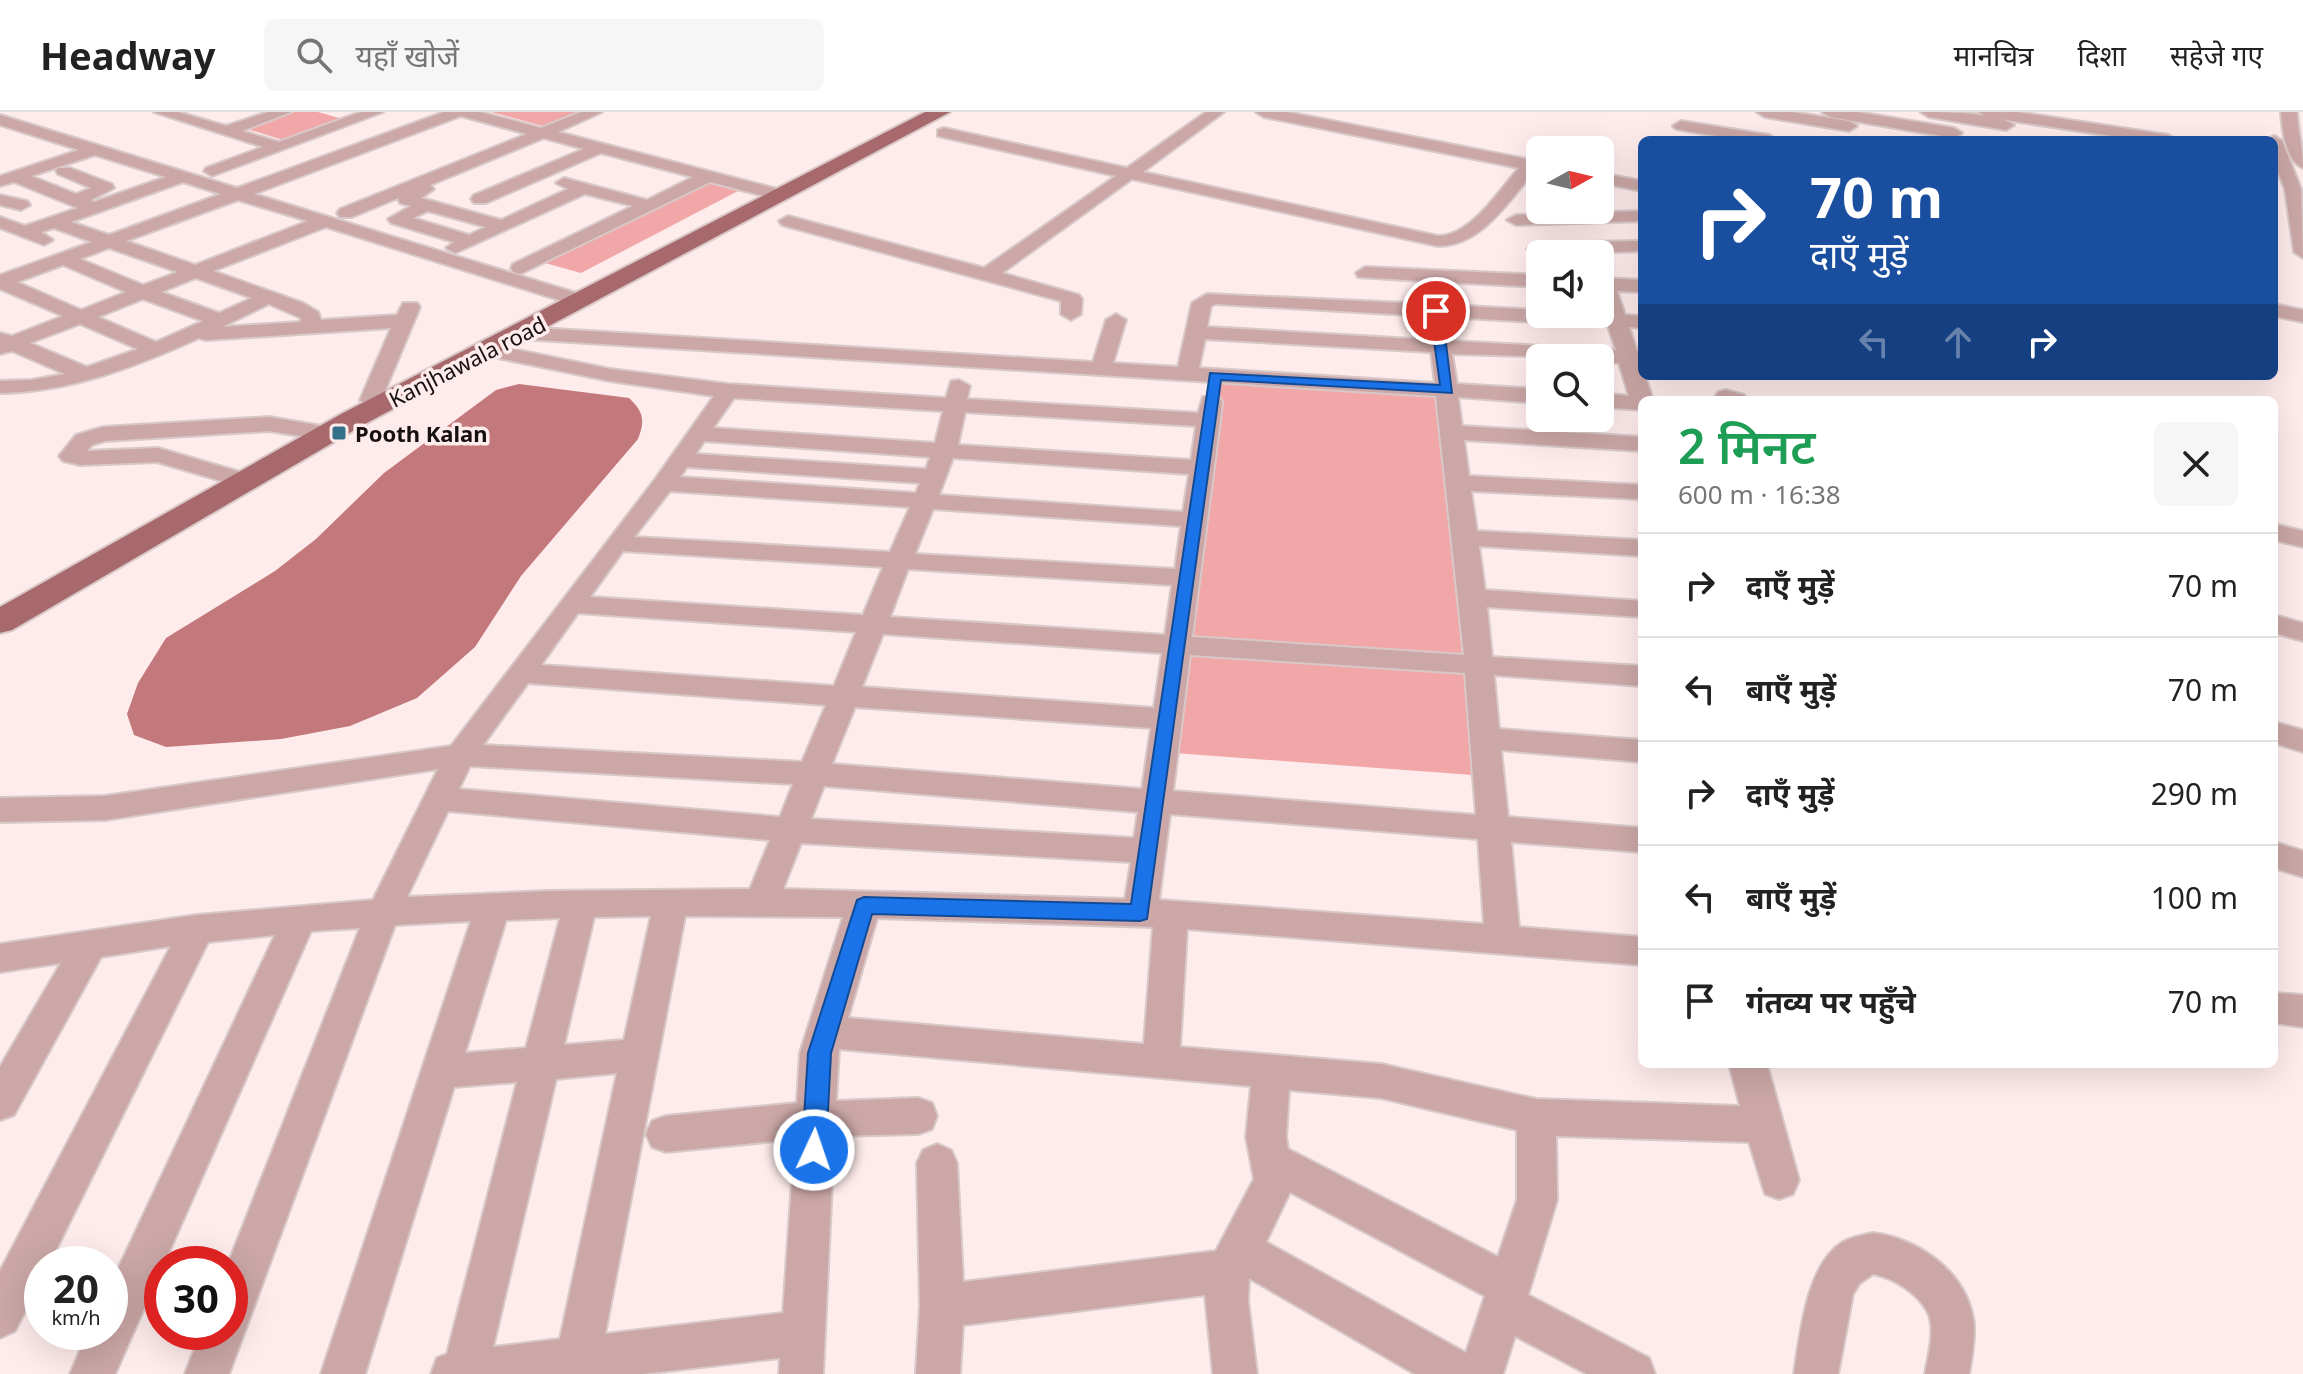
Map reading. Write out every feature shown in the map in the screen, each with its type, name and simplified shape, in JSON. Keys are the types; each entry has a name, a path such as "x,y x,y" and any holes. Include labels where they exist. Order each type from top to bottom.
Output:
{"main road":[{"name":"Kanjhawala road","path":"780,203 923,112"},
{"name":"Kanjhawala road","path":"0,609 371,400 942,122"},
{"name":"Kanjhawala road","path":"0,622 353,419 522,333 583,295"}],"street":[{"path":"21,112 208,177 237,194 583,295"},
{"path":"162,112 280,147"},
{"path":"186,119 208,112"},
{"path":"227,131 283,112"},
{"path":"330,112 356,119"},
{"path":"76,230 375,112"},
{"path":"0,282 460,112 543,133 589,163 610,195"},
{"path":"502,226 406,198 427,184 594,112"},
{"path":"987,275 1216,112"},
{"path":"1264,112 1526,164"},
{"path":"1672,136 1692,112"},
{"path":"1765,112 1906,136"},
{"path":"1830,112 1975,136"},
{"path":"1929,112 2076,136"},
{"path":"1987,112 2142,136"},
{"path":"2289,112 2289,167 2303,252"},
{"path":"0,120 184,176 258,186 463,244 502,226 532,222 610,195 640,203"},
{"path":"942,122 1131,173 1412,237 1448,242 1470,232 1526,176"},
{"path":"1681,126 1744,136"},
{"path":"534,167 558,149 589,163"},
{"path":"8,178 94,150"},
{"path":"346,213 511,154 534,167 589,163 709,176 987,275 1070,298 1071,314"},
{"path":"466,193 534,167 563,163 654,170"},
{"path":"532,222 589,163"},
{"path":"2278,190 2289,167"},
{"path":"64,171 106,188 77,200"},
{"path":"25,232 184,176"},
{"path":"557,237 709,176"},
{"path":"8,178 94,208"},
{"path":"1614,179 1638,181"},
{"path":"427,184 466,193 532,222"},
{"path":"0,213 58,193"},
{"path":"0,200 21,205"},
{"path":"520,268 640,203"},
{"path":"426,205 397,219 583,295"},
{"path":"1516,220 1638,216"},
{"path":"4,343 77,318 325,221"},
{"path":"0,222 143,292 220,320"},
{"path":"54,222 306,312 313,320 310,327"},
{"path":"1614,247 1638,246"},
{"path":"1365,273 1526,280"},
{"path":"1432,276 1473,598 1503,940"},
{"path":"0,282 77,318 153,348"},
{"path":"1614,285 1638,286"},
{"path":"0,387 47,386 84,374 185,335 269,297"},
{"path":"1161,1060 1156,914 1148,851 1209,420 1198,333 1202,303 1214,298 1638,322"},
{"path":"2278,311 2303,316"},
{"path":"185,335 310,327 407,313 371,400"},
{"path":"1198,333 1635,358 1614,316"},
{"path":"1101,369 1116,320"},
{"path":"522,333 1526,395"},
{"path":"4,343 84,374"},
{"path":"488,350 610,375 728,391 1209,420"},
{"path":"761,903 945,451 966,361"},
{"path":"248,1267 383,913 460,755 728,391"},
{"path":"1614,401 1638,402"},
{"path":"232,477 158,455 71,456 84,440 103,434 269,424 314,431"},
{"path":"1452,432 1638,444"},
{"path":"697,434 1202,468"},
{"path":"672,471 930,489 1195,520"},
{"path":"1458,483 1638,492"},
{"path":"2278,533 2303,539"},
{"path":"1465,538 1638,548"},
{"path":"616,543 1186,578"},
{"path":"1473,598 1638,609"},
{"path":"571,604 1638,676"},
{"path":"2278,625 2303,632"},
{"path":"519,673 1167,719"},
{"path":"2278,733 2303,741"},
{"path":"1484,738 1638,751"},
{"path":"0,810 105,808 460,755 812,774 1638,840"},
{"path":"439,799 790,830 1148,851"},
{"path":"2278,856 2303,864"},
{"path":"0,958 197,929 383,913 493,907 761,903 1156,914 1638,951"},
{"path":"576,1366 670,904"},
{"path":"580,906 460,1374 802,1354 819,1053 864,905"},
{"path":"343,1374 493,907"},
{"path":"92,1374 299,920"},
{"path":"0,1316 197,929"},
{"path":"0,1103 90,944"},
{"path":"2278,1008 2303,1011"},
{"path":"824,1032 1381,1081 1536,1117 1764,1124"},
{"path":"438,1072 638,1055"},
{"path":"1749,1068 1779,1180"},
{"path":"1235,1374 1226,1301 1233,1260 1269,1196 1274,1179 1266,1137 1271,1069"},
{"path":"666,1134 815,1119 918,1116"},
{"path":"1481,1374 1537,1200 1536,1117"},
{"path":"1271,1161 1507,1296 1633,1374"},
{"path":"937,1163 942,1306 938,1374"},
{"path":"1816,1374 1831,1300 1846,1268 1863,1255 1884,1255 1908,1263 1930,1280 1950,1312 1952,1339 1947,1374"},
{"path":"942,1306 1233,1260 1459,1374"},
{"path":"207,1374 216,1350"}],"shaded area":[{"path":"292,112 318,112 346,120 286,141 244,128"},
{"path":"491,112 579,112 543,126"},
{"path":"704,182 738,191 581,273 545,263"},
{"path":"1221,380 1438,392 1473,775 1174,753"},
{"path":"519,384 629,398 640,412 642,427 638,439 521,576 475,647 417,698 350,726 281,739 166,747 134,735 127,714 138,683 166,638 275,571 316,539 384,473 496,390"}],"place":[{"name":"Pooth Kalan","path":"339,433"}],"route":[{"path":"814,1150 819,1053 864,905 1140,913 1215,376 1447,390 1436,311"}]}
